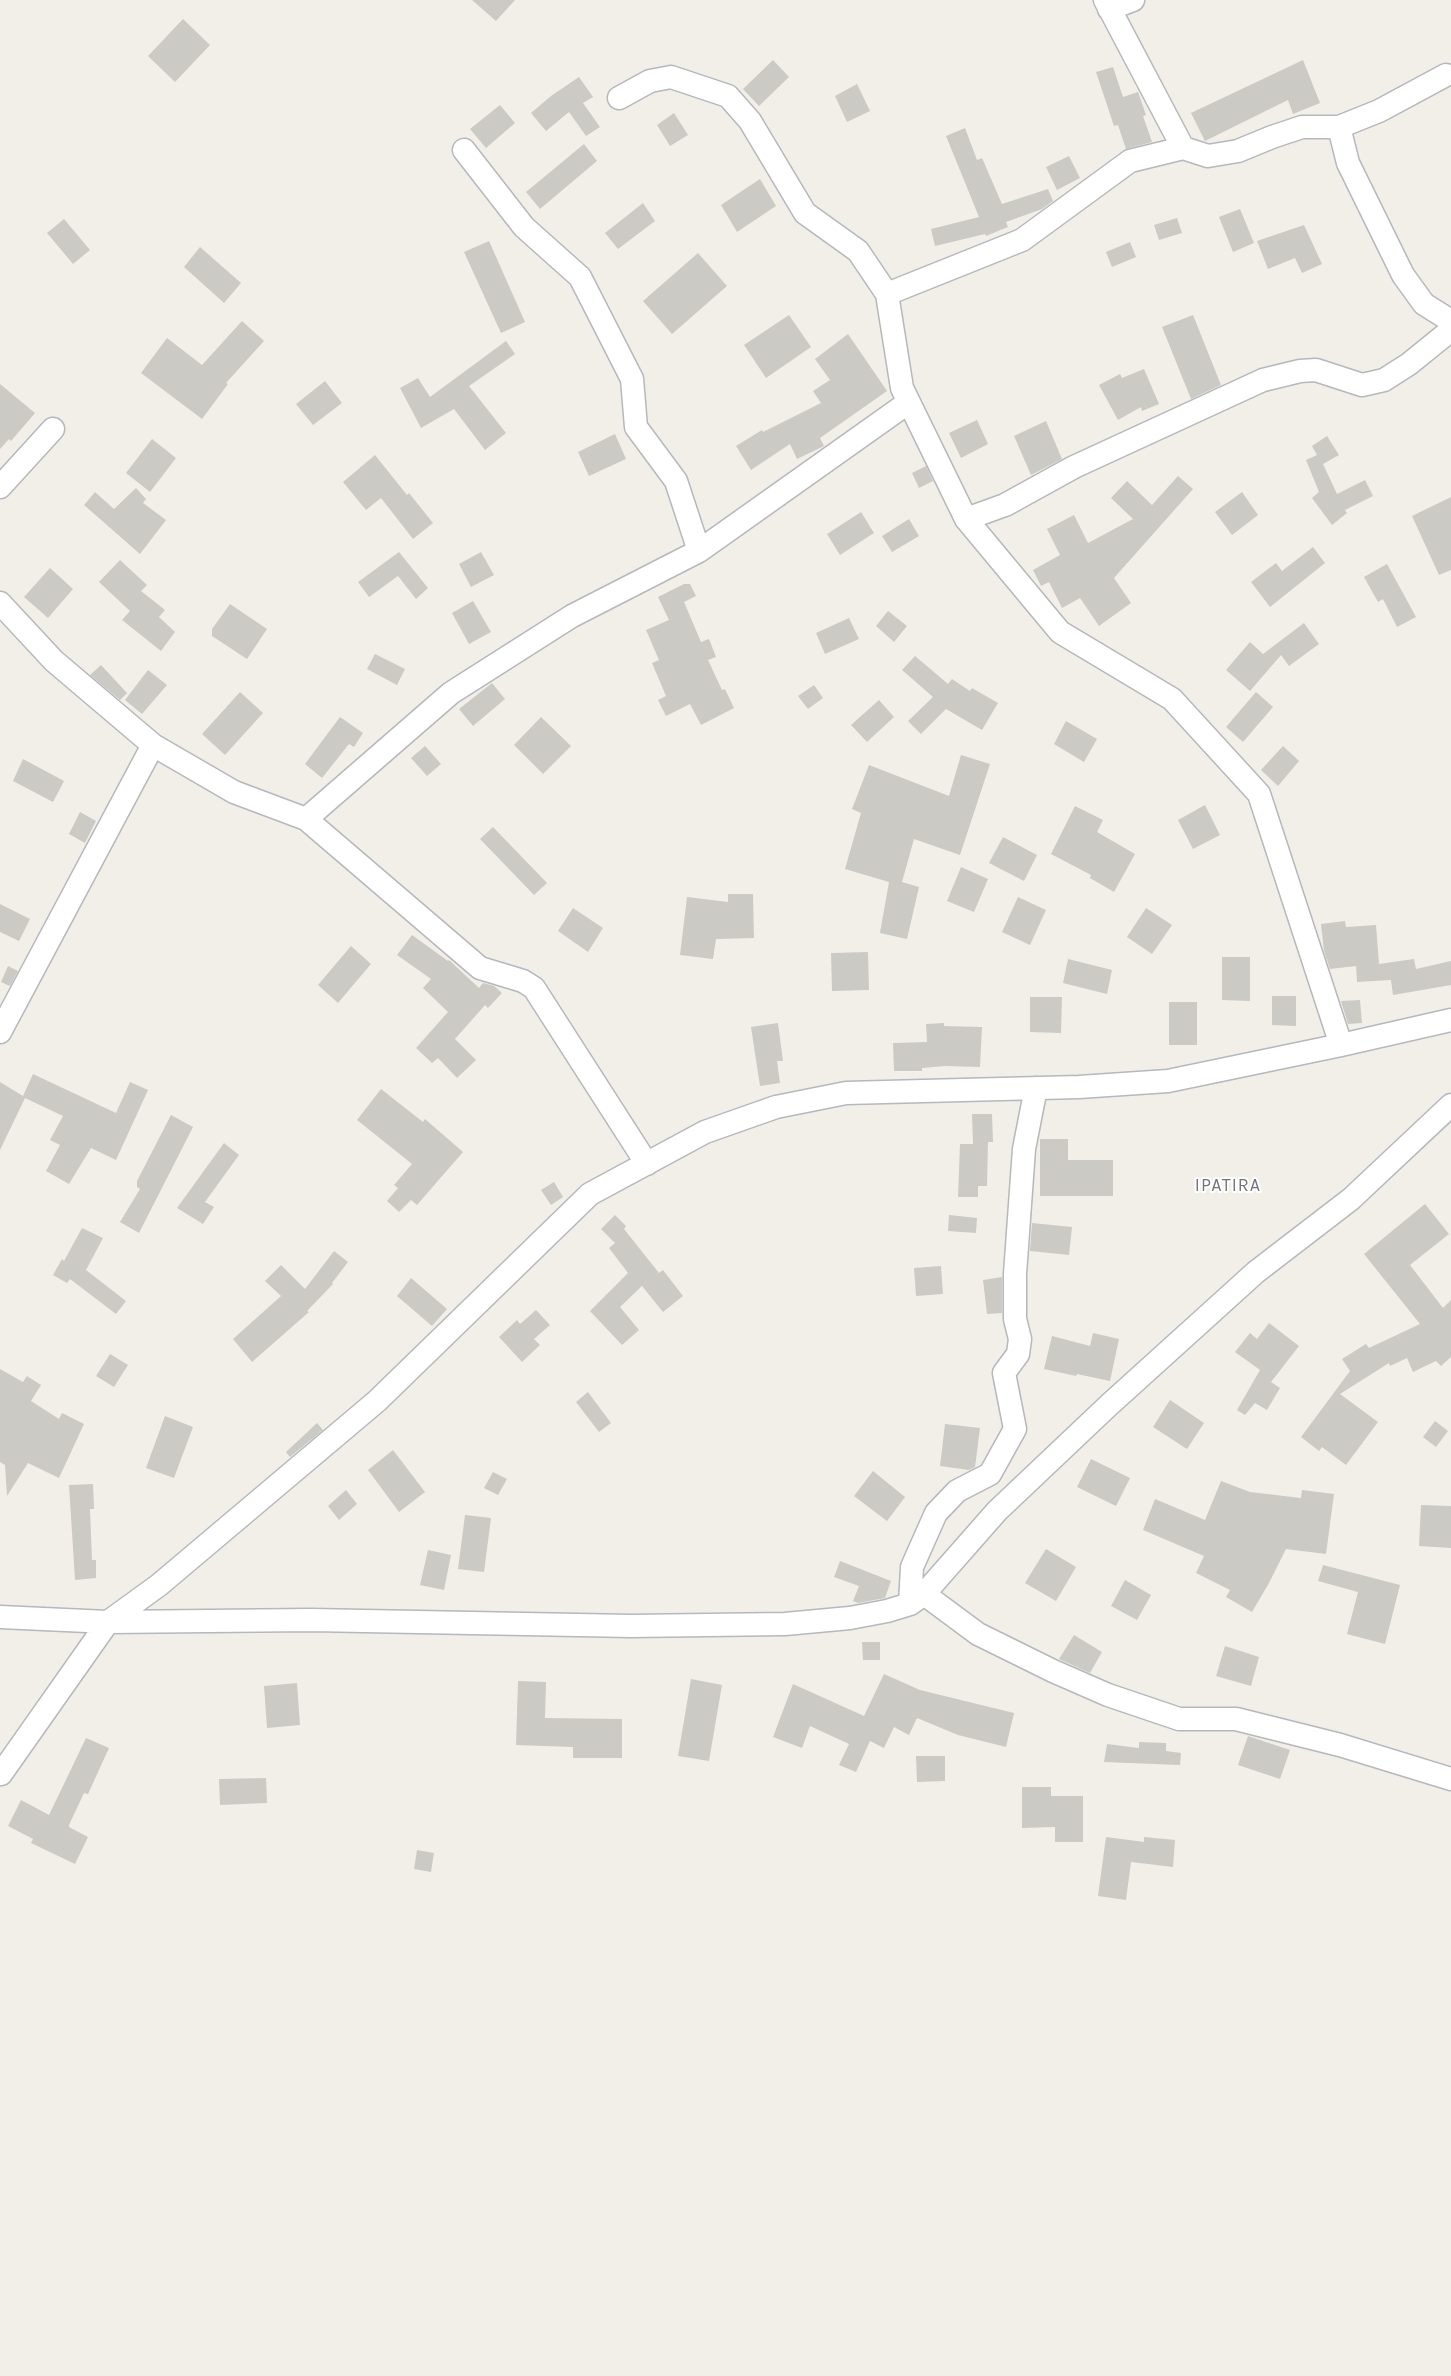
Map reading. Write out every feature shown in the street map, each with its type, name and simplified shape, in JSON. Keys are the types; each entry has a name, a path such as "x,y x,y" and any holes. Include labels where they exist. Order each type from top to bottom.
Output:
{"street":[{"path":"1133,0 1107,5 1183,148"},
{"path":"887,294 1022,240 1130,161 1183,148 1208,156 1238,152 1272,137 1302,127 1339,127 1379,111 1446,75"},
{"path":"619,98 650,81 671,77 728,96 750,121 805,213 858,251 887,294 902,388 966,519 1060,632 1172,699 1259,794 1341,1045"},
{"path":"1339,127 1348,163 1403,275 1424,304 1451,321"},
{"path":"464,150 524,227 580,277 632,379 636,427 676,482 699,551"},
{"path":"966,519 1005,505 1074,466 1263,380 1300,371 1316,370 1362,385 1384,380 1409,364 1451,330"},
{"path":"306,819 451,693 572,616 699,551 909,402"},
{"path":"0,486 53,429"},
{"path":"0,603 54,661 153,745 234,792 306,819 480,968 523,981 534,988 647,1164"},
{"path":"0,1032 153,745"},
{"path":"1,1774 108,1622 159,1585 377,1401 590,1194 704,1132 776,1107 846,1093 1036,1088 1168,1081 1451,1020"},
{"path":"917,1599 912,1567 936,1514 957,1492 990,1474 1014,1430 1004,1373 1018,1354 1020,1339 1015,1318 1016,1274 1024,1149 1036,1088"},
{"path":"0,1617 108,1622 311,1620 630,1626 785,1624 850,1618 917,1599 997,1511 1109,1405 1256,1272 1351,1199 1451,1105"},
{"path":"917,1599 978,1634 1053,1671 1117,1698 1179,1720 1236,1719 1340,1745 1451,1779"}],"building":[{"path":"472,0 515,0 496,21"},
{"path":"183,19 210,45 175,82 148,56"},
{"path":"773,60 789,77 759,106 743,89"},
{"path":"1303,60 1320,103 1293,114 1288,100 1205,141 1191,113"},
{"path":"1113,67 1123,97 1138,92 1146,115 1143,116 1152,142 1126,149 1118,125 1114,126 1096,72"},
{"path":"579,77 593,97 583,103 600,127 586,136 569,112 546,131 531,113 551,96"},
{"path":"857,84 870,111 847,122 835,96"},
{"path":"500,105 515,123 486,148 470,129"},
{"path":"674,113 688,135 670,146 657,125"},
{"path":"965,128 977,160 982,158 1002,204 1048,189 1053,201 1042,209 1006,222 1008,227 986,236 985,234 935,246 931,229 979,217 946,136"},
{"path":"584,144 597,161 540,209 526,192"},
{"path":"1069,156 1080,178 1057,190 1046,167"},
{"path":"760,179 776,206 737,232 721,205"},
{"path":"643,203 655,221 618,249 605,233"},
{"path":"1240,209 1254,243 1233,252 1219,217"},
{"path":"1177,218 1182,233 1159,240 1154,225"},
{"path":"64,219 90,250 73,264 47,233"},
{"path":"1304,225 1322,264 1302,273 1295,258 1268,269 1257,241"},
{"path":"489,241 525,322 501,333 464,252"},
{"path":"1130,242 1136,257 1112,267 1106,252"},
{"path":"200,247 241,283 224,303 184,267"},
{"path":"698,253 727,286 672,334 643,301"},
{"path":"789,315 811,347 766,378 744,345"},
{"path":"1193,315 1221,385 1191,399 1162,327"},
{"path":"242,321 264,341 226,383 228,384 202,419 141,373 167,338 202,365"},
{"path":"848,334 887,391 820,438 824,446 797,459 790,444 751,470 736,446 762,430 763,432 821,403 813,391 830,380 815,359"},
{"path":"506,341 515,354 469,386 506,433 485,450 454,409 421,428 400,388 418,378 430,397"},
{"path":"1144,369 1159,404 1142,411 1141,407 1118,420 1099,385 1120,374 1122,378"},
{"path":"325,381 342,403 313,425 296,404"},
{"path":"0,384 35,413 11,441 9,439 0,449"},
{"path":"977,420 988,444 961,458 949,433"},
{"path":"1046,421 1062,459 1031,475 1014,436"},
{"path":"615,434 626,459 589,476 578,452"},
{"path":"1327,436 1339,455 1323,464 1337,494 1365,480 1373,496 1345,510 1347,513 1332,525 1312,498 1319,492 1306,460 1317,455 1312,446"},
{"path":"152,439 176,458 150,492 126,473"},
{"path":"375,455 407,495 409,493 433,523 413,539 381,498 366,510 343,482"},
{"path":"926,466 933,481 919,488 912,473"},
{"path":"1178,476 1193,489 1114,578 1131,603 1099,626 1080,598 1062,608 1049,582 1041,586 1033,570 1060,555 1047,529 1074,515 1088,543 1133,519 1111,498 1127,481 1152,505"},
{"path":"136,488 146,499 143,503 166,520 140,554 84,505 95,492 114,509"},
{"path":"1242,492 1258,515 1232,535 1215,512"},
{"path":"1451,497 1451,570 1439,575 1412,516"},
{"path":"861,512 874,533 840,555 827,534"},
{"path":"909,519 919,536 892,552 882,536"},
{"path":"1313,547 1325,563 1270,607 1251,582 1276,563 1282,571"},
{"path":"399,552 428,588 416,599 398,576 369,597 358,582"},
{"path":"481,552 494,575 471,587 459,564"},
{"path":"120,560 147,585 141,591 165,610 159,617 175,632 161,651 122,620 130,611 99,582"},
{"path":"1387,564 1416,617 1397,627 1383,599 1378,602 1364,577"},
{"path":"50,568 73,589 48,618 24,597"},
{"path":"684,584 690,584 696,596 684,602 701,642 709,639 716,657 708,660 722,690 725,689 734,708 701,725 690,704 666,716 658,700 666,696 652,663 659,660 646,630 669,620 658,597"},
{"path":"473,601 491,632 469,644 452,613"},
{"path":"230,604 267,629 247,659 212,636 212,629"},
{"path":"888,611 907,626 894,642 876,626"},
{"path":"849,618 859,639 825,654 816,633"},
{"path":"1304,623 1319,644 1289,666 1281,655 1250,691 1226,670 1250,642 1263,654"},
{"path":"375,654 405,669 397,685 367,669"},
{"path":"915,656 948,684 952,679 970,691 972,688 998,703 982,730 946,709 921,734 908,721 933,697 902,670"},
{"path":"101,665 127,693 120,700 90,675"},
{"path":"148,670 167,685 142,714 125,700"},
{"path":"492,683 505,699 473,726 459,709"},
{"path":"814,685 823,698 808,709 798,696"},
{"path":"240,692 263,713 225,755 202,734"},
{"path":"1256,692 1273,707 1243,742 1226,727"},
{"path":"879,700 894,717 867,742 851,725"},
{"path":"340,717 363,733 354,747 349,744 322,778 305,764"},
{"path":"541,717 571,746 543,774 514,745"},
{"path":"1066,721 1097,739 1084,762 1054,744"},
{"path":"425,746 441,764 427,776 411,758"},
{"path":"1283,746 1299,761 1278,786 1261,770"},
{"path":"961,755 990,764 960,855 914,839 902,882 919,887 907,939 880,933 889,882 845,869 861,813 852,809 869,765 949,796"},
{"path":"23,759 64,781 53,802 13,781"},
{"path":"1205,805 1220,835 1193,849 1178,820"},
{"path":"1075,806 1103,820 1097,832 1135,854 1114,892 1090,878 1091,875 1051,854"},
{"path":"80,812 96,821 85,843 69,834"},
{"path":"493,827 547,883 534,895 480,839"},
{"path":"1003,837 1037,855 1024,881 989,863"},
{"path":"961,867 988,879 974,912 947,901"},
{"path":"728,894 753,894 754,938 716,939 713,959 680,955 687,897 728,902"},
{"path":"1018,897 1046,910 1030,945 1002,932"},
{"path":"0,904 30,919 19,941 0,932"},
{"path":"573,908 603,928 588,952 558,931"},
{"path":"1146,908 1172,925 1152,954 1127,937"},
{"path":"1345,921 1346,927 1376,925 1379,964 1414,959 1416,969 1451,961 1451,985 1393,995 1391,980 1357,982 1356,966 1330,969 1324,951 1321,924"},
{"path":"412,935 449,960 479,988 483,983 494,986 502,993 488,1008 485,1005 455,1039 476,1060 457,1078 438,1058 432,1063 416,1048 448,1012 423,988 431,979 397,955"},
{"path":"351,946 371,964 338,1003 318,985"},
{"path":"868,952 869,990 832,991 831,953"},
{"path":"1222,957 1250,957 1250,1001 1222,1000"},
{"path":"1068,959 1112,970 1107,994 1063,983"},
{"path":"8,966 18,971 10,986 1,982"},
{"path":"1272,996 1296,996 1296,1026 1272,1025"},
{"path":"1030,997 1062,997 1061,1033 1030,1032"},
{"path":"1360,1000 1362,1023 1348,1024 1341,1001"},
{"path":"1169,1002 1197,1002 1197,1045 1169,1045"},
{"path":"778,1023 783,1061 777,1061 780,1083 760,1086 751,1027"},
{"path":"944,1023 944,1026 982,1027 980,1067 945,1066 922,1068 922,1071 894,1071 893,1043 927,1042 926,1024"},
{"path":"33,1074 116,1113 130,1082 148,1090 116,1160 91,1148 69,1184 46,1171 60,1145 50,1140 63,1116 25,1098 0,1150 0,1082 23,1096"},
{"path":"381,1089 423,1122 425,1119 463,1152 417,1205 411,1200 399,1212 387,1201 398,1188 394,1185 412,1164 357,1120"},
{"path":"972,1114 992,1114 993,1142 988,1142 987,1186 978,1186 978,1197 958,1197 960,1144 973,1144"},
{"path":"171,1115 193,1127 139,1233 120,1222 140,1189 137,1187 137,1181"},
{"path":"1040,1139 1068,1139 1068,1160 1113,1160 1113,1196 1040,1196"},
{"path":"224,1143 239,1155 205,1202 214,1207 203,1224 177,1208"},
{"path":"554,1182 563,1197 551,1205 541,1190"},
{"path":"1425,1204 1449,1234 1410,1265 1443,1308 1451,1300 1451,1357 1441,1366 1436,1361 1413,1372 1407,1358 1390,1366 1389,1363 1340,1394 1378,1422 1346,1465 1322,1447 1319,1451 1301,1437 1350,1371 1342,1359 1366,1344 1369,1348 1420,1324 1364,1254"},
{"path":"615,1215 626,1226 624,1229 659,1273 663,1270 683,1296 663,1312 642,1286 620,1307 639,1330 622,1345 590,1311 628,1273 609,1248 615,1243 601,1229"},
{"path":"949,1215 977,1218 976,1233 948,1231"},
{"path":"1032,1223 1072,1227 1069,1255 1030,1251"},
{"path":"82,1228 103,1238 86,1270 126,1301 116,1314 70,1279 67,1283 53,1275 62,1259 64,1261"},
{"path":"334,1251 348,1262 333,1284 307,1311 309,1312 252,1362 233,1339 281,1296 265,1281 281,1265 305,1289"},
{"path":"941,1266 943,1294 916,1296 914,1268"},
{"path":"1002,1277 1002,1313 987,1314 983,1280"},
{"path":"411,1278 447,1309 432,1326 397,1296"},
{"path":"536,1310 550,1325 534,1339 540,1345 522,1362 499,1337 517,1320 520,1324"},
{"path":"1269,1323 1299,1346 1271,1382 1280,1388 1267,1410 1255,1403 1245,1415 1237,1410 1260,1370 1235,1352 1250,1333 1257,1339"},
{"path":"1093,1333 1119,1339 1110,1381 1044,1369 1052,1336 1090,1346"},
{"path":"110,1354 128,1365 114,1387 96,1376"},
{"path":"0,1369 23,1382 27,1376 41,1385 31,1401 59,1419 62,1413 84,1424 59,1478 28,1463 7,1496 5,1465 0,1462"},
{"path":"588,1392 611,1423 599,1432 576,1402"},
{"path":"1170,1400 1204,1423 1187,1449 1153,1427"},
{"path":"165,1416 193,1427 174,1478 146,1468"},
{"path":"1435,1421 1448,1431 1436,1447 1423,1437"},
{"path":"317,1423 323,1430 290,1457 286,1452"},
{"path":"945,1424 980,1428 975,1467 969,1470 940,1466"},
{"path":"393,1450 425,1492 399,1512 368,1470"},
{"path":"1091,1459 1130,1478 1116,1506 1077,1487"},
{"path":"873,1471 905,1497 887,1521 854,1496"},
{"path":"493,1472 507,1479 498,1495 484,1488"},
{"path":"1221,1481 1250,1492 1301,1498 1302,1490 1334,1494 1326,1554 1286,1549 1252,1612 1226,1597 1230,1590 1196,1573 1204,1556 1143,1530 1155,1499 1205,1520"},
{"path":"93,1484 94,1509 90,1509 92,1560 96,1560 96,1578 75,1580 69,1485"},
{"path":"346,1490 357,1504 339,1520 328,1506"},
{"path":"1421,1505 1451,1506 1451,1548 1419,1546"},
{"path":"465,1515 491,1518 484,1572 458,1569"},
{"path":"1046,1549 1076,1567 1056,1601 1025,1583"},
{"path":"428,1550 451,1555 444,1590 420,1585"},
{"path":"840,1561 891,1581 885,1598 858,1603 853,1601 859,1586 834,1577"},
{"path":"1323,1565 1400,1585 1385,1644 1347,1634 1358,1592 1318,1581"},
{"path":"1125,1580 1151,1595 1137,1620 1111,1606"},
{"path":"1074,1635 1102,1652 1090,1673 1059,1659"},
{"path":"862,1642 880,1642 880,1660 863,1660"},
{"path":"1225,1646 1259,1657 1251,1686 1216,1676"},
{"path":"884,1674 920,1690 1014,1713 1006,1747 958,1735 917,1718 909,1735 894,1727 884,1748 870,1741 856,1772 839,1765 849,1744 810,1726 802,1748 773,1737 793,1684 864,1716"},
{"path":"691,1679 722,1685 709,1761 678,1756"},
{"path":"518,1681 546,1682 545,1718 622,1719 622,1758 573,1758 573,1747 516,1745"},
{"path":"297,1683 300,1725 267,1728 264,1686"},
{"path":"1248,1736 1290,1750 1280,1779 1238,1765"},
{"path":"86,1738 109,1748 88,1794 84,1793 69,1825 69,1827 88,1837 75,1864 31,1843 33,1839 8,1826 21,1800 49,1815"},
{"path":"1139,1742 1166,1743 1166,1751 1181,1753 1180,1765 1104,1762 1107,1744 1139,1748"},
{"path":"916,1756 945,1756 945,1781 917,1782"},
{"path":"266,1778 267,1803 220,1805 219,1779"},
{"path":"1022,1787 1051,1787 1051,1796 1083,1796 1083,1842 1055,1842 1055,1827 1022,1828"},
{"path":"1106,1837 1144,1842 1144,1837 1175,1840 1173,1867 1131,1862 1126,1900 1098,1896"},
{"path":"417,1850 434,1853 431,1872 414,1869"}],"district":[{"name":"IPATIRA","path":"1228,1186"}]}
